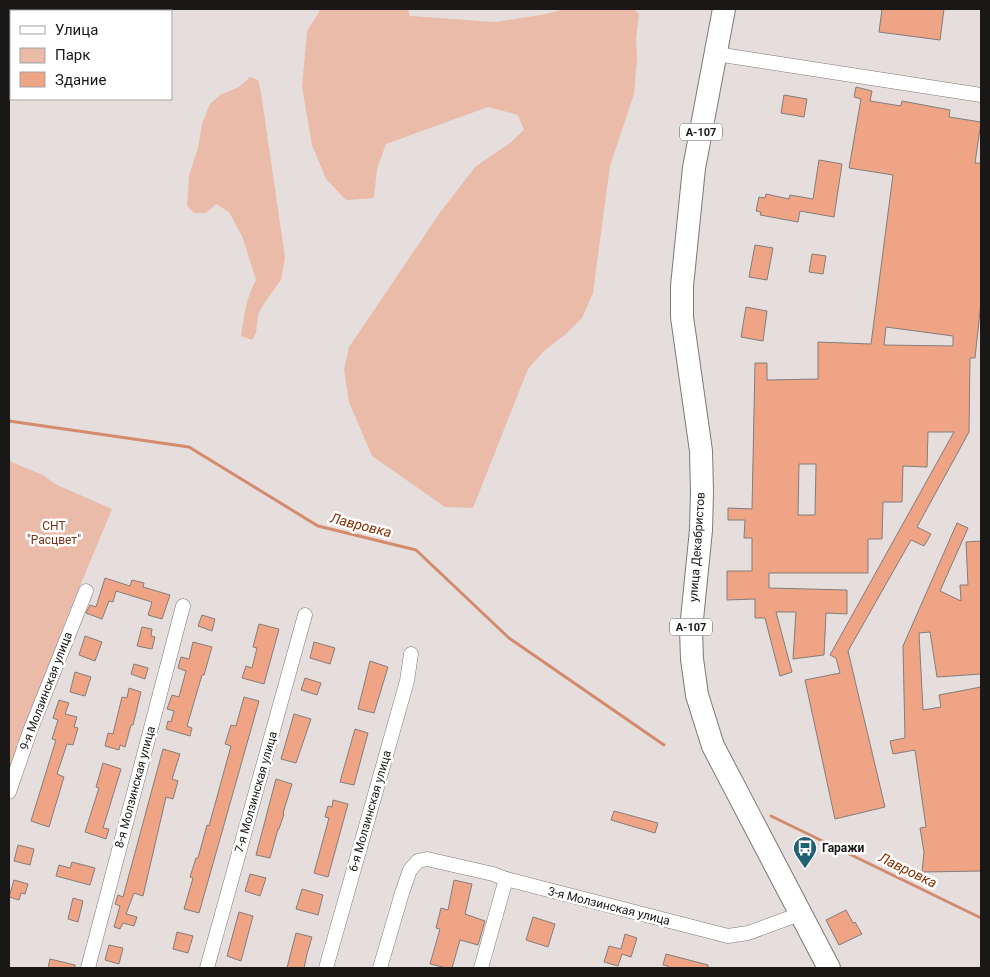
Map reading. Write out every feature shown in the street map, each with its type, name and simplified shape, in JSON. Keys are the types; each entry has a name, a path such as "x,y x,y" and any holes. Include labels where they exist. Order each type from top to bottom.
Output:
{"highway":[{"name":"улица Декабристов","path":"724,9 694,168 682,286 682,316 701,451 701,530 691,629 692,659 697,695 713,746 829,968"}],"street":[{"path":"716,54 981,95"},
{"name":"9-я Молзинская улица","path":"9,792 30,731 86,591"},
{"name":"8-я Молзинская улица","path":"88,968 182,606"},
{"name":"7-я Молзинская улица","path":"207,968 305,615"},
{"name":"6-я Молзинская улица","path":"326,968 407,681 411,654"},
{"path":"380,968 410,870 418,861 427,859 493,874 506,879 482,968"},
{"name":"3-я Молзинская улица","path":"506,879 728,936 748,933 800,914"}],"green space":[{"path":"321,9 408,9 410,16 495,22 566,9 634,9 639,14 634,94 610,166 593,293 582,318 566,334 544,351 528,369 473,508 445,507 372,456 349,402 344,370 349,347 439,214 475,167 510,143 524,130 518,115 488,107 386,144 377,169 374,198 346,200 326,179 312,145 302,87 307,31"},
{"path":"250,77 258,80 261,93 285,257 281,280 258,314 256,333 252,340 241,336 244,314 256,280 242,236 229,212 216,204 206,213 194,213 187,206 189,176 198,148 202,124 210,104 220,95 239,87"},
{"name":"СНТ \"Расцвет\"","path":"9,461 43,475 55,484 112,509 65,622 9,778"}],"building":[{"path":"882,9 944,9 940,40 879,32"},
{"path":"856,87 872,91 870,101 901,106 902,101 950,110 949,117 981,122 975,163 981,163 981,302 975,358 970,358 969,432 917,527 931,534 924,546 911,540 848,651 885,807 835,819 805,680 840,673 836,658 830,655 954,432 928,432 927,467 903,466 902,502 883,502 882,539 868,539 868,573 769,573 769,588 847,590 847,614 826,613 824,655 793,659 796,612 776,612 792,672 780,676 765,618 755,618 755,599 727,600 727,571 752,571 752,538 744,538 745,520 728,520 728,508 752,509 755,363 767,363 767,380 818,379 818,342 871,344 893,175 849,168 861,99 854,97","holes":["886,327 953,336 953,346 884,345","799,464 816,464 815,515 798,515"]},
{"path":"784,95 807,99 804,117 781,113"},
{"path":"819,160 842,164 834,217 800,211 798,222 760,215 761,212 756,211 759,197 765,198 766,194 789,199 790,195 813,199"},
{"path":"755,245 773,248 767,280 749,277"},
{"path":"812,254 826,256 823,274 809,272"},
{"path":"746,307 767,311 763,341 741,337"},
{"path":"957,523 968,528 940,591 961,601 960,585 968,585 966,542 981,541 981,674 937,677 930,632 919,633 923,710 941,707 939,695 981,687 981,871 922,872 924,852 920,828 926,827 915,750 893,754 890,741 905,738 903,646"},
{"path":"105,578 130,586 132,580 144,583 143,587 170,595 162,619 148,615 152,602 116,591 113,602 109,601 102,619 86,613 90,605 96,607"},
{"path":"202,615 215,619 212,631 198,626"},
{"path":"259,624 279,629 264,684 242,678 246,666 252,668 257,648 253,647"},
{"path":"142,627 152,629 151,636 155,637 152,649 137,646"},
{"path":"85,636 102,642 95,661 79,655"},
{"path":"193,642 212,647 187,726 192,728 190,736 166,729 168,721 171,722 174,711 167,709 172,695 179,697 186,671 178,668 181,657 189,659"},
{"path":"314,642 335,648 330,664 310,658"},
{"path":"370,661 388,667 374,713 358,709"},
{"path":"134,664 148,668 145,679 131,674"},
{"path":"75,672 91,677 85,696 70,692"},
{"path":"305,678 321,683 317,695 301,690"},
{"path":"129,688 141,692 133,725 131,725 125,747 120,745 119,750 105,746 108,733 113,734 122,697 127,698"},
{"path":"244,697 259,701 199,913 184,909 193,878 190,877 196,858 198,858 207,825 209,826 231,746 225,744 231,725 236,726"},
{"path":"59,700 69,703 65,714 77,717 74,727 78,728 73,745 67,744 57,774 64,777 49,827 31,821 56,740 52,739 58,720 53,718"},
{"path":"294,714 311,719 296,763 281,759"},
{"path":"355,729 368,733 354,785 340,782"},
{"path":"163,749 180,754 172,779 178,781 173,799 166,797 143,896 134,893 126,914 137,917 134,926 123,923 120,929 114,927 120,906 115,904 118,895 123,897"},
{"path":"103,763 121,769 103,828 109,829 106,839 85,832 99,788 96,787"},
{"path":"276,779 292,784 270,858 256,855"},
{"path":"333,800 348,804 328,877 314,873 329,818 325,817 328,806 332,807"},
{"path":"614,811 658,823 655,833 611,820"},
{"path":"18,845 34,849 30,865 14,861"},
{"path":"72,862 95,868 90,885 56,876 59,865 70,868"},
{"path":"250,874 266,878 260,896 245,891"},
{"path":"14,880 28,884 25,894 21,893 19,900 9,897"},
{"path":"454,880 472,884 465,914 485,921 478,945 460,940 452,968 447,968 430,964 440,929 436,928 441,908 448,910"},
{"path":"302,889 323,895 318,915 296,909"},
{"path":"73,898 83,901 78,922 68,919"},
{"path":"846,910 862,934 839,945 826,920"},
{"path":"239,912 253,916 241,961 227,956"},
{"path":"533,917 555,924 548,947 526,940"},
{"path":"177,932 193,936 188,953 173,949"},
{"path":"296,933 312,937 304,968 287,968"},
{"path":"625,934 637,938 631,957 622,954 618,966 604,962 609,946 621,949"},
{"path":"109,945 123,948 119,964 105,960"},
{"path":"666,954 708,965 708,968 668,968 668,966 663,965"},
{"path":"50,959 75,965 75,968 48,968"}],"waterway":[{"name":"Лавровка","path":"9,421 189,447 318,526 416,550 509,638 664,745"},
{"name":"Лавровка","path":"771,816 981,918"}],"place":[{"name":"Гаражи","path":"805,869"}]}
